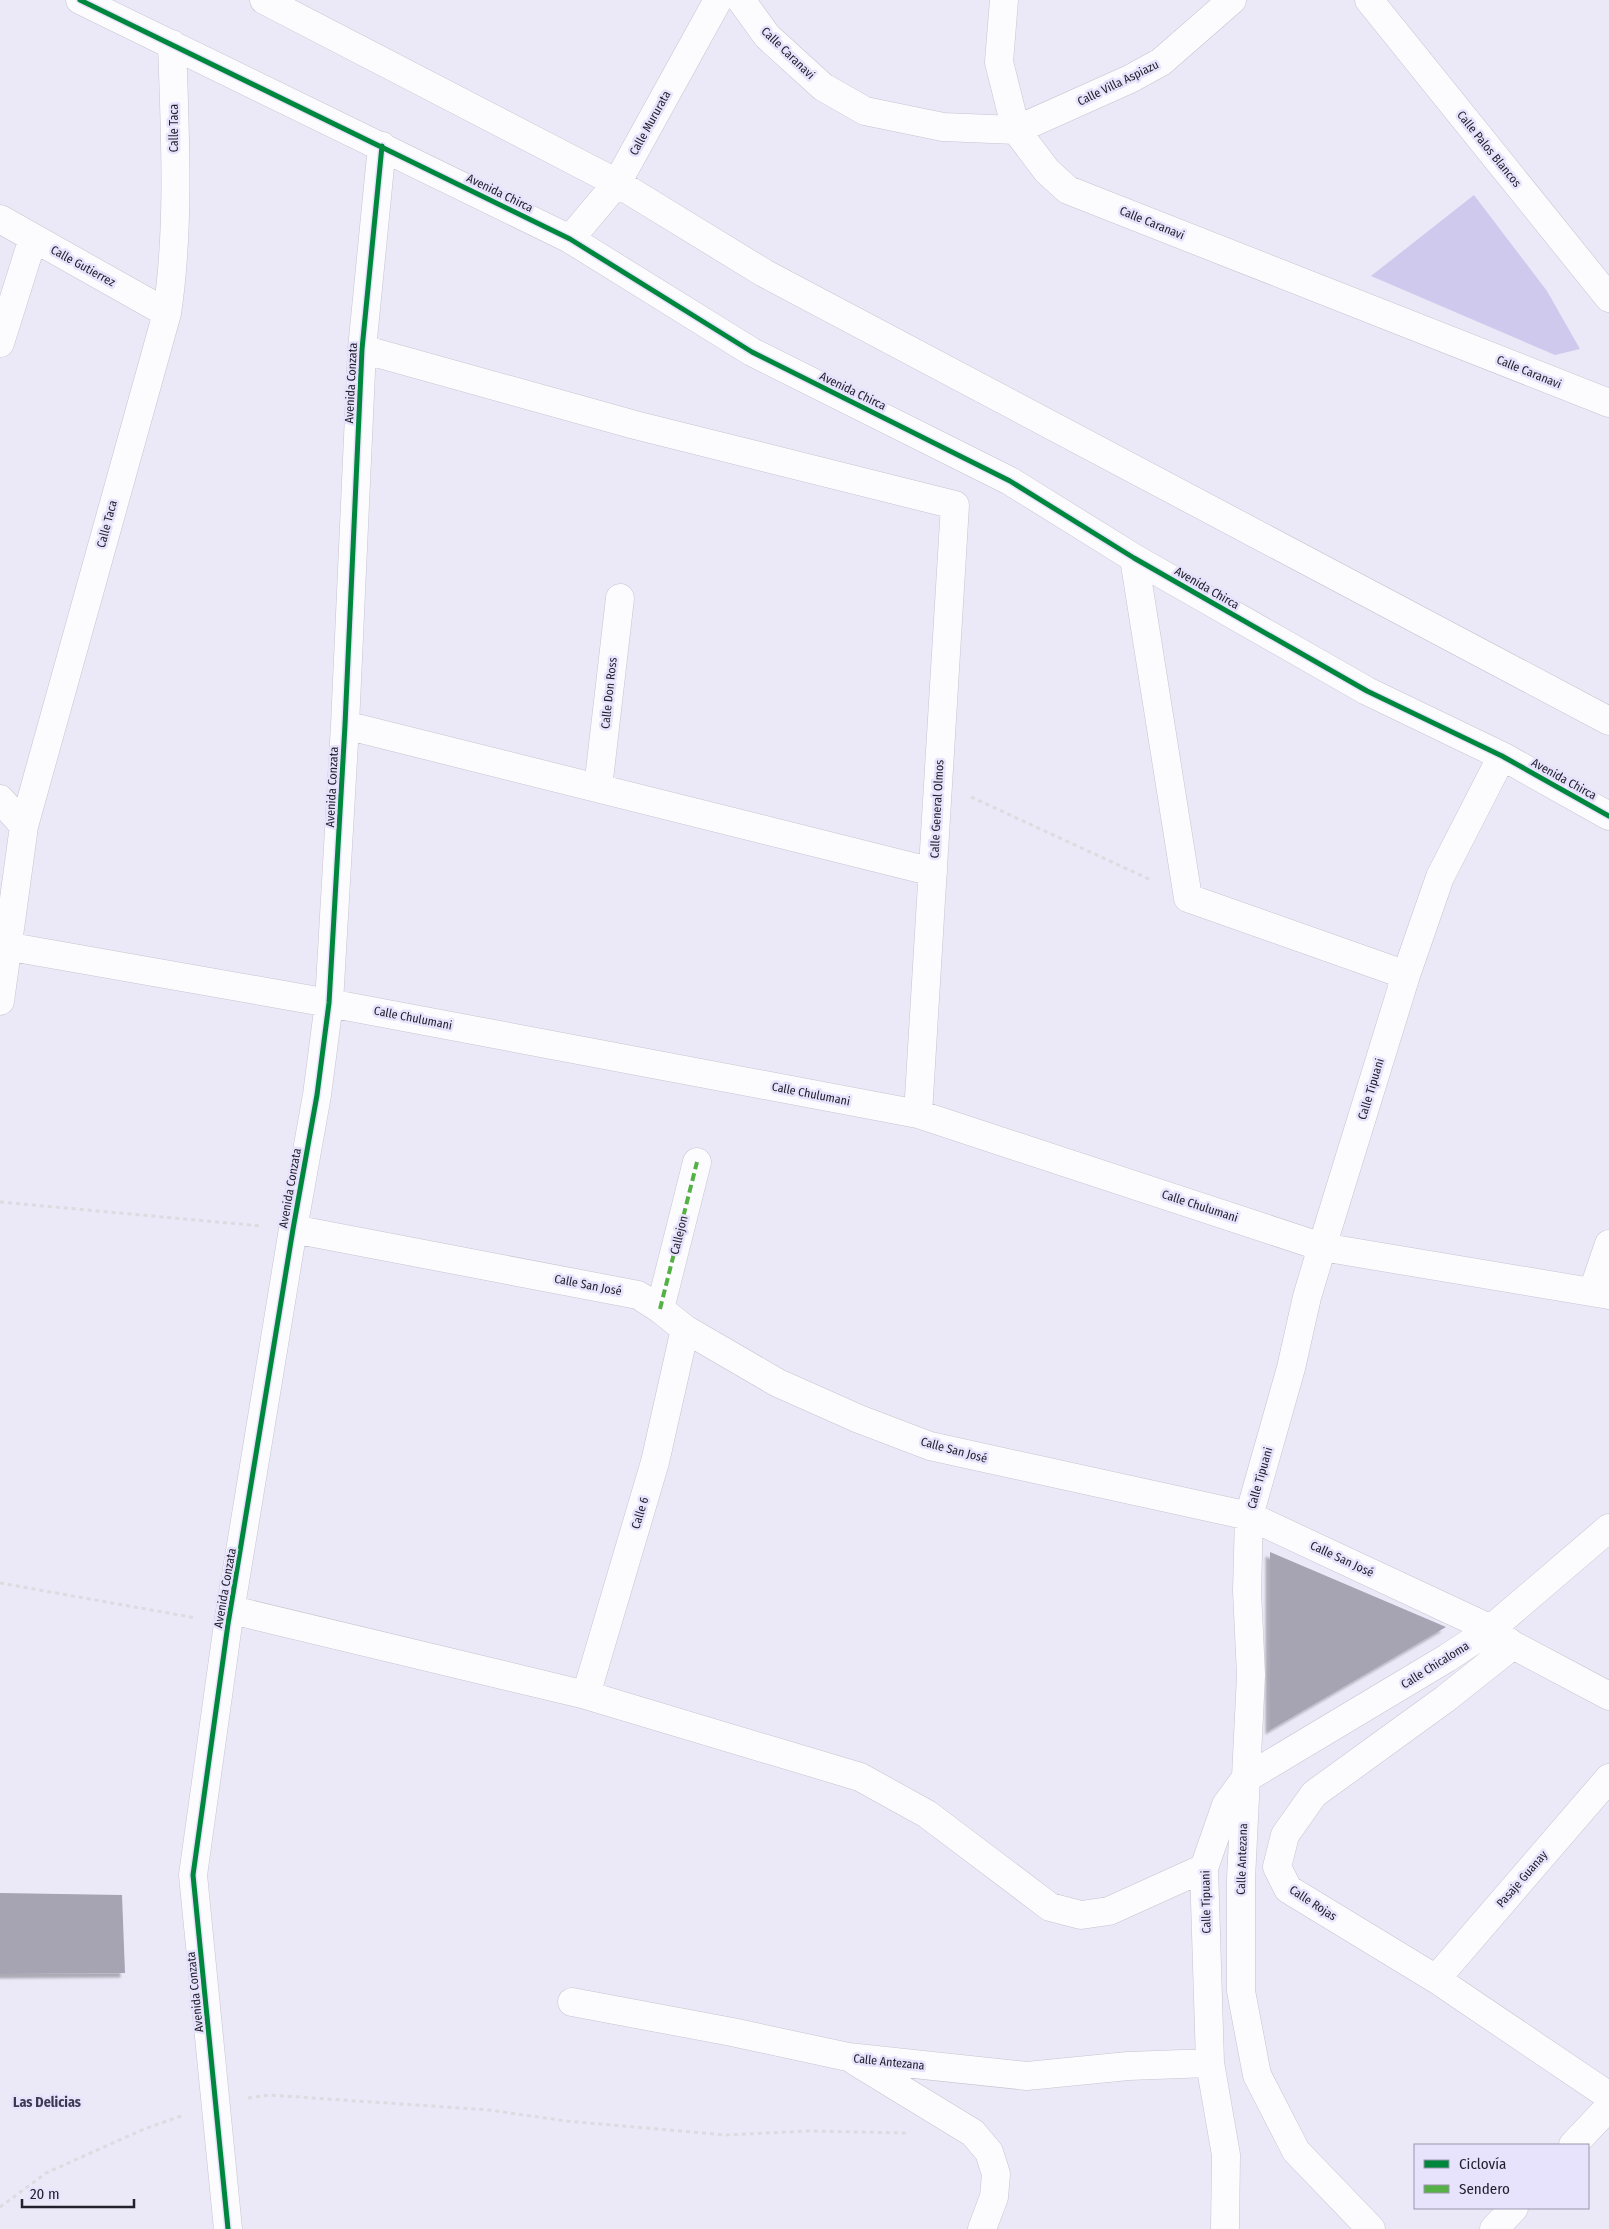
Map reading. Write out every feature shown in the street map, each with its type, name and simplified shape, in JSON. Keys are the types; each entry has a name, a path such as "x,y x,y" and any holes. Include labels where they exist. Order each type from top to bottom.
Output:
{"street":[{"name":"Avenida Chirca","path":"80,0 570,239 752,352 1010,481 1134,558 1367,691 1502,756 1609,816"},
{"path":"264,0 617,183 764,272 1609,721"},
{"name":"Calle Mururata","path":"570,239 617,183 718,0"},
{"name":"Calle Caranavi","path":"741,0 767,36 823,87 865,111 943,127 1016,130 1047,171 1068,190 1609,403"},
{"path":"1004,0 999,62 1016,130"},
{"name":"Calle Villa Aspiazu","path":"1016,130 1130,79 1161,62 1232,0"},
{"name":"Calle Palos Blancos","path":"1369,0 1609,298"},
{"name":"Calle Taca","path":"0,1001 4,945 24,826 167,313 172,277 174,122 172,44"},
{"name":"Avenida Conzata","path":"228,2229 193,1875 230,1617 293,1229 317,1095 329,1003 345,726 362,349 382,146"},
{"name":"Calle Gutierrez","path":"0,219 167,313"},
{"path":"0,343 33,238"},
{"name":"Calle General Olmos","path":"362,349 635,425 955,505 918,1114"},
{"path":"1134,558 1188,898 1406,975"},
{"name":"Calle Don Ross","path":"598,788 620,598"},
{"path":"345,726 933,872"},
{"name":"Calle Tipuani","path":"1225,2229 1226,2155 1210,2063 1204,1868 1226,1805 1245,1779 1251,1675 1247,1591 1249,1516 1291,1368 1307,1297 1406,975 1440,877 1502,756"},
{"path":"0,799 24,826"},
{"name":"Calle Chulumani","path":"4,945 329,1003 918,1114 1322,1247 1601,1293"},
{"name":"Callejon","path":"660,1309 697,1162"},
{"name":"Calle San José","path":"293,1229 638,1295 660,1309 685,1329 778,1382 859,1419 930,1446 1249,1516 1491,1629 1513,1645 1609,1696"},
{"path":"1601,1293 1609,1244"},
{"name":"Calle 6","path":"586,1695 655,1462 685,1329"},
{"name":"Calle Chicaloma","path":"1245,1779 1447,1658 1491,1629 1609,1528"},
{"path":"230,1617 586,1695 860,1776 927,1814 1050,1907 1081,1915 1108,1911 1204,1868"},
{"name":"Calle Rojas","path":"1513,1645 1444,1699 1314,1794 1285,1835 1278,1867 1288,1889 1436,1979 1609,2096"},
{"name":"Pasaje Guanay","path":"1436,1979 1609,1778"},
{"name":"Calle Antezana","path":"1245,1779 1240,1880 1242,1991 1257,2075 1296,2151 1371,2229"},
{"name":"Calle Antezana","path":"572,2002 732,2032 848,2057 1027,2076 1128,2066 1210,2063"},
{"path":"848,2057 973,2133 990,2152 996,2174 994,2197 982,2229"},
{"path":"1574,2144 1609,2107"},
{"path":"1494,2229 1513,2209"}],"path":[{"path":"938,782 1188,898"},
{"path":"0,1202 293,1229"},
{"path":"0,1583 230,1617"},
{"path":"0,2207 46,2173 144,2130 217,2103 269,2095 490,2110 566,2122 726,2135 808,2131 916,2133"}],"shaded area":[{"path":"1474,195 1547,291 1580,349 1555,355 1371,276"}],"building":[{"path":"1270,1552 1446,1627 1270,1730"},
{"path":"0,1893 122,1895 125,1973 0,1974"}],"marked path":[{"path":"660,1309 697,1162"}],"cycle path":[{"path":"80,0 570,239 752,352 1010,481 1134,558 1367,691 1502,756 1609,816"},
{"path":"228,2229 193,1875 228,1624 317,1095 329,1003 345,725 362,349 382,146"}],"district":[{"name":"Las Delicias","path":"47,2102"}]}
